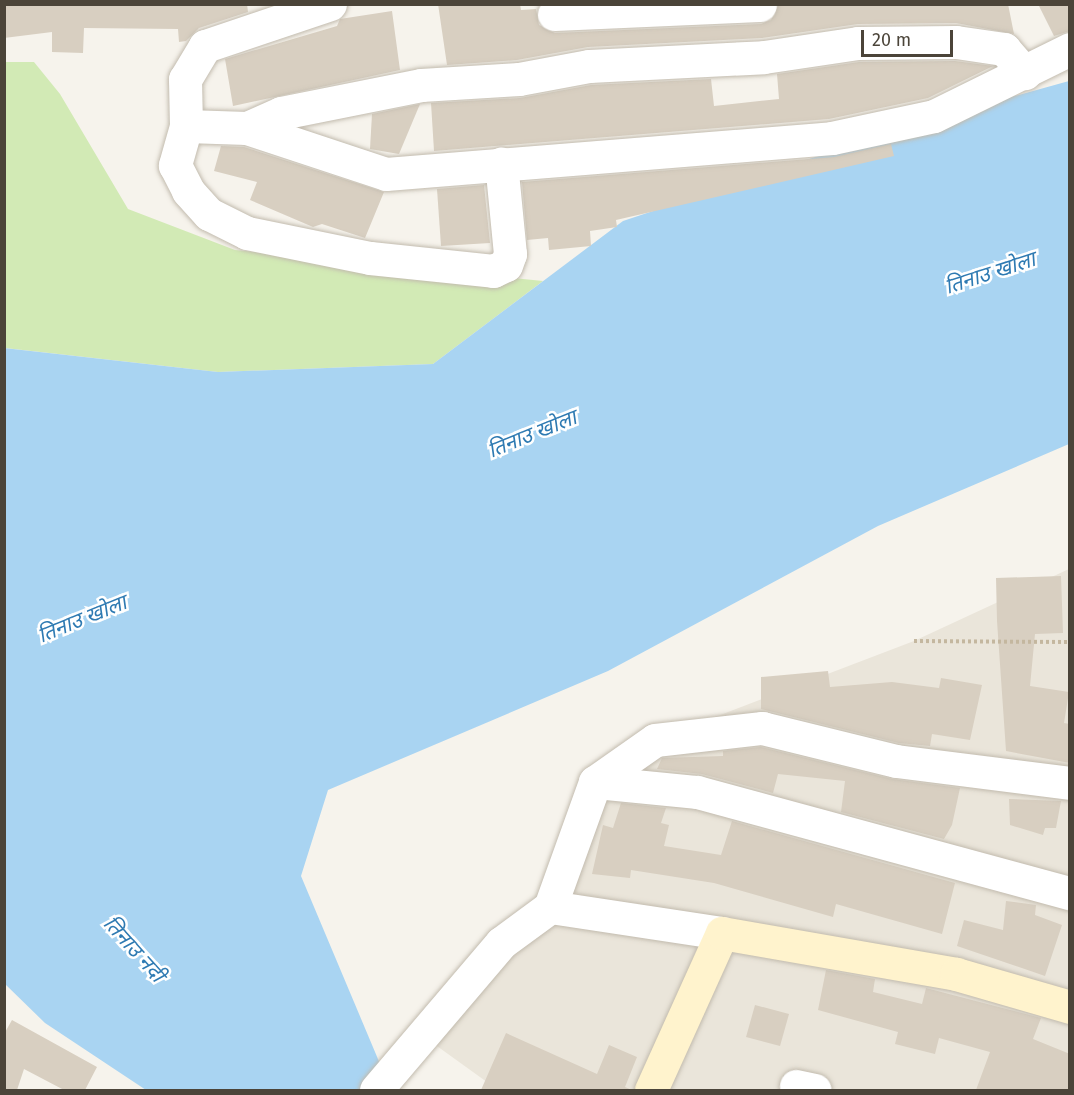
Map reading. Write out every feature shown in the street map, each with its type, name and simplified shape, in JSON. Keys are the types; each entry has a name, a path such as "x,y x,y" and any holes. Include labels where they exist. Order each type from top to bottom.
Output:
{"main road":[{"path":"651,1090 722,933 956,974 1070,1008"}],"street":[{"path":"330,4 205,46 185,79 186,126 175,165 188,191 209,214 247,232 370,258 493,271 506,265 510,254 501,163"},
{"path":"554,14 760,5 764,57"},
{"path":"247,128 281,113 421,85 519,79 589,66 764,57 858,43 956,42 1004,49 1025,73"},
{"path":"186,126 247,128 386,174 832,138 934,116 1070,49"},
{"path":"376,1090 501,943 550,907 595,782 655,740 762,728 897,761 1070,783"},
{"path":"595,782 697,792 1070,893"},
{"path":"550,907 722,933"}],"path":[{"path":"914,641 1070,642"}],"shaded area":[{"path":"1069,569 1069,1090 498,1090 423,1036 550,907 595,782 655,740 914,641"}],"green space":[{"path":"4,62 34,62 60,94 128,209 235,250 543,281 433,364 218,372 5,348"}],"water":[{"path":"1069,81 1069,444 878,526 608,671 328,790 301,876 391,1090 146,1090 45,1023 5,984 4,348 218,372 433,364 623,221 917,123"}],"building":[{"path":"4,4 247,4 248,12 199,28 186,41 179,42 178,29 84,28 83,53 52,52 52,32 4,38"},
{"path":"438,4 520,4 521,10 536,9 539,25 555,33 761,24 771,20 779,4 1008,4 1014,34 956,23 858,24 762,38 588,47 517,60 447,65"},
{"path":"1038,4 1070,4 1070,31 1054,36"},
{"path":"392,11 400,70 233,106 225,59 337,26 340,19"},
{"path":"955,61 993,66 928,98 829,119 434,151 431,103 520,98 591,85 711,79 714,106 779,99 777,74 859,62"},
{"path":"420,104 399,154 370,149 372,114"},
{"path":"891,144 894,156 616,220 617,227 590,231 591,246 549,250 548,238 527,240 522,182 834,157"},
{"path":"221,146 244,147 384,192 365,238 322,224 313,227 250,200 257,182 214,171"},
{"path":"484,185 490,243 441,246 437,189"},
{"path":"1061,576 1063,633 1035,634 1030,686 1069,692 1064,723 1070,724 1070,763 1006,751 997,621 996,578"},
{"path":"828,671 830,687 892,682 939,688 941,678 982,685 970,740 932,734 930,746 899,743 761,709 761,677"},
{"path":"761,747 892,779 960,788 952,825 944,839 841,812 845,781 778,774 773,793 702,774 657,769 662,758 723,756 723,751"},
{"path":"1009,799 1061,801 1056,828 1045,828 1043,835 1010,825"},
{"path":"621,803 666,808 661,823 669,825 664,846 721,855 732,821 955,883 942,934 836,904 833,917 714,883 631,870 630,878 592,874 603,825 613,828"},
{"path":"1006,901 1036,905 1035,915 1062,925 1045,976 957,946 964,920 1003,930"},
{"path":"826,970 875,979 873,992 922,1004 926,988 1041,1018 1033,1039 1070,1054 1070,1090 976,1090 990,1052 939,1038 935,1054 895,1044 898,1032 818,1010"},
{"path":"755,1005 789,1014 780,1046 746,1037"},
{"path":"12,1020 97,1067 85,1090 64,1090 24,1069 17,1090 4,1090 4,1034"},
{"path":"506,1033 597,1074 609,1045 637,1057 625,1087 632,1090 481,1090"}],"water label":[{"name":"तिनाउ खोला","path":"990,273"},
{"name":"तिनाउ खोला","path":"532,434"},
{"name":"तिनाउ खोला","path":"82,619"},
{"name":"तिनाउ नदी","path":"134,949"}]}
